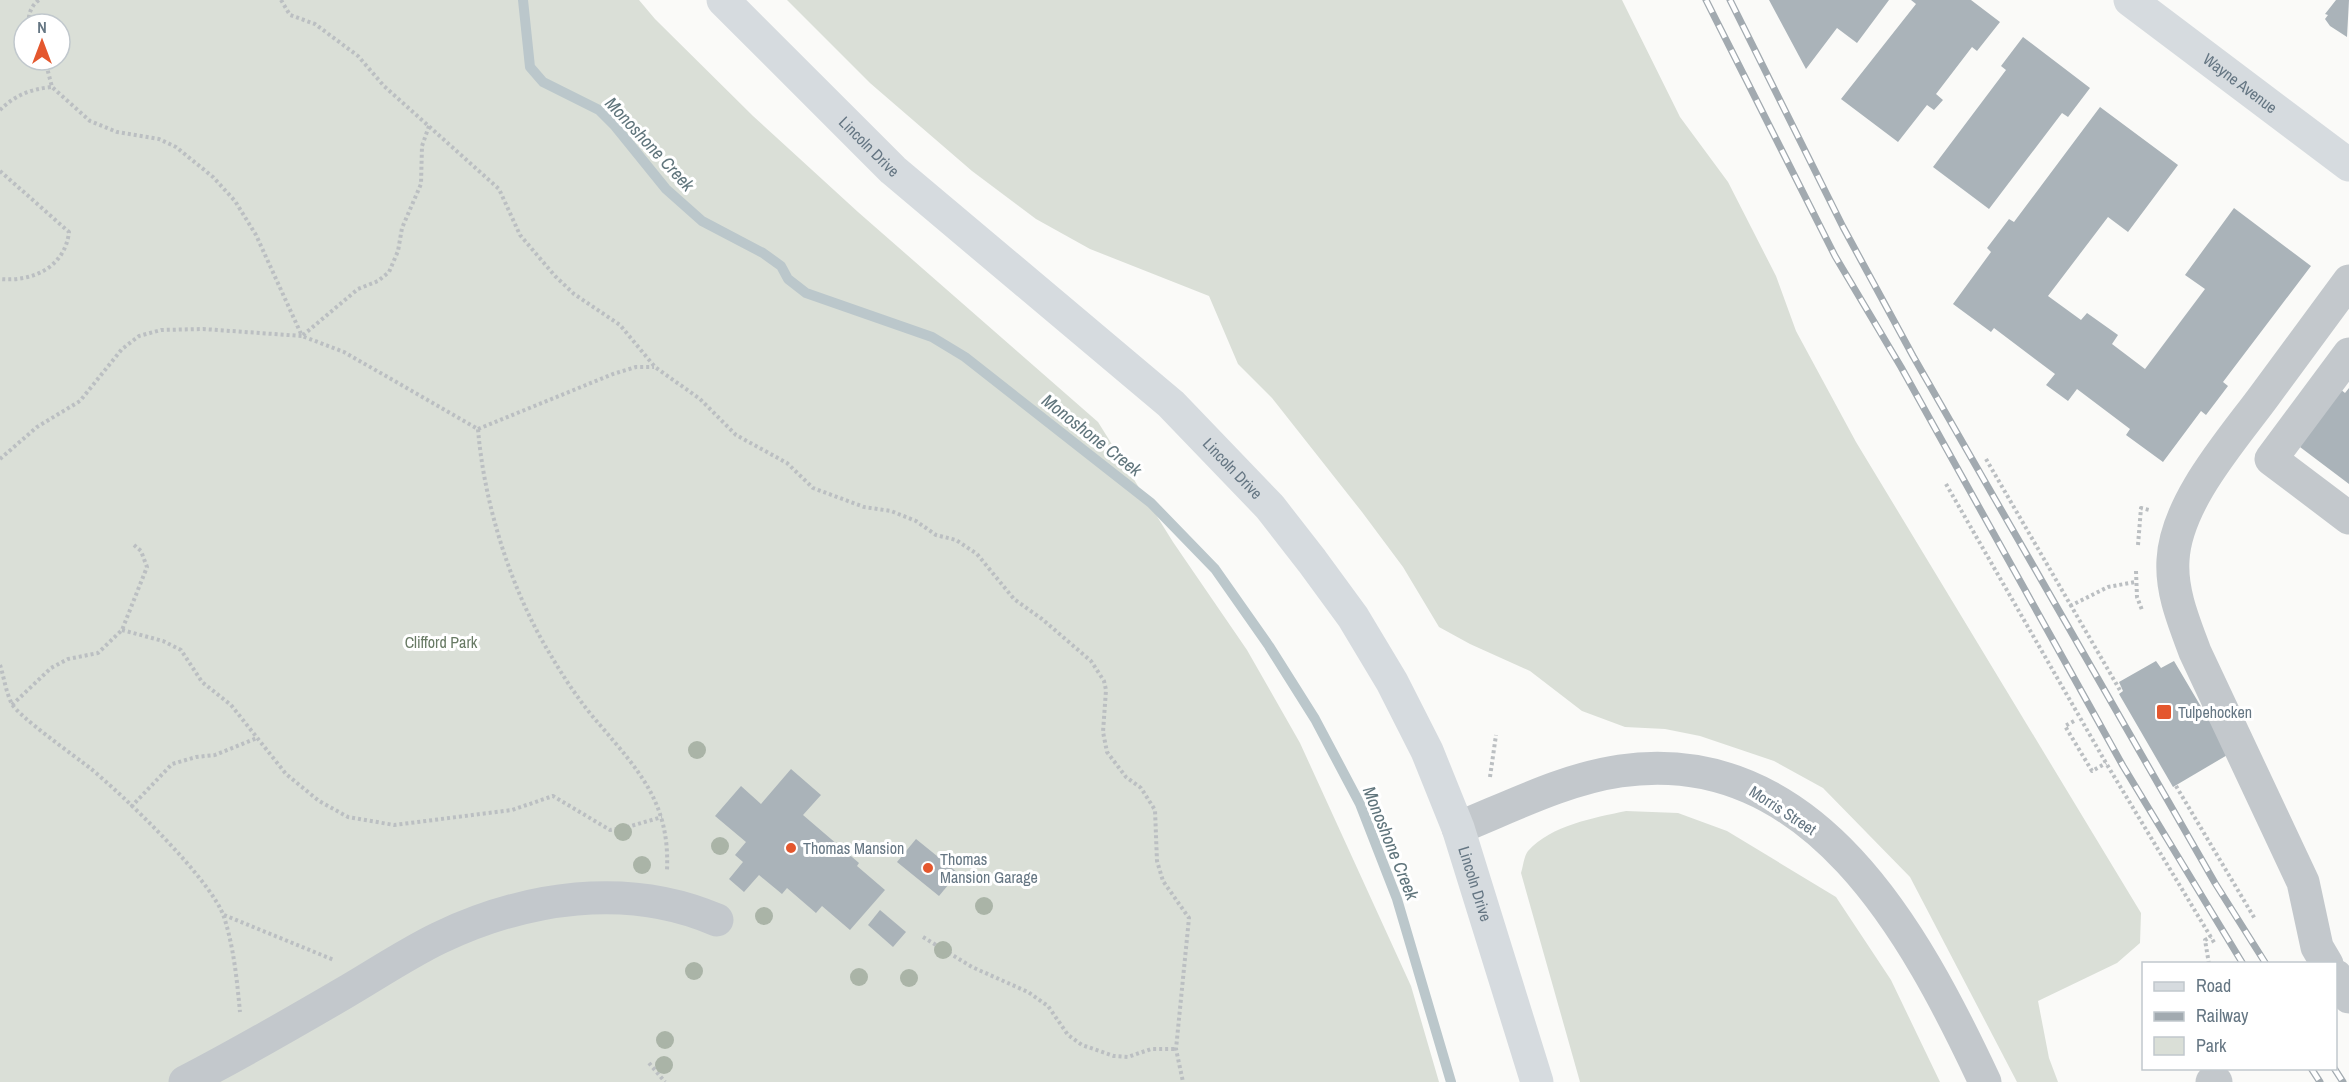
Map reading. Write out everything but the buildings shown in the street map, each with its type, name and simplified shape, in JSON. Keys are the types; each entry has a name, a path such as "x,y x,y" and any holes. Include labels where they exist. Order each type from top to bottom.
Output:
{"main road":[{"name":"Lincoln Drive","path":"723,0 893,170 1171,404 1270,507 1353,617 1392,682 1427,751 1458,828 1537,1082"},
{"name":"Wayne Avenue","path":"2130,0 2349,165"}],"street":[{"path":"2326,962 2317,947 2303,882 2191,643 2173,580 2173,558 2178,530 2212,466 2349,281"},
{"path":"2349,354 2271,459 2349,518"},
{"name":"Morris Street","path":"1458,828 1558,788 1620,771 1680,769 1714,776 1749,787 1788,810 1821,834 1854,865 1879,894 1924,960 1985,1082"},
{"path":"185,1082 244,1051 439,939 531,906 578,897 626,897 690,909 717,920"},
{"path":"2337,978 2349,997"}],"path":[{"path":"30,12 33,4 39,0"},
{"path":"281,0 291,15 330,33 358,56 384,86 499,189 520,235 555,276 574,294 620,325 655,367 707,405 736,435 787,463 813,488 864,507 899,514 916,521 936,535 956,540 977,554 1014,599 1042,619 1091,661 1106,690 1103,732 1107,752 1126,777 1142,789 1155,810 1157,861 1163,881 1189,918 1176,1049 1183,1082"},
{"path":"48,72 52,87 90,121 117,132 159,139 176,147 213,177 235,201 256,235 302,336"},
{"path":"0,110 9,101 31,89 52,87"},
{"path":"302,336 358,289 378,281 389,272 398,251 402,228 421,184 423,146 429,126"},
{"path":"0,171 69,232 68,245 58,262 40,274 13,280 0,279"},
{"path":"0,459 37,427 80,400 122,349 139,336 161,330 203,329 302,336 344,352 478,429"},
{"path":"478,429 613,374 636,367 655,367"},
{"path":"478,429 482,471 490,512 526,605 549,654 598,723 645,779 656,799 662,817 667,858 666,876 658,902"},
{"path":"1986,459 2121,692"},
{"path":"1946,484 2106,763 2215,944"},
{"path":"12,705 51,668 68,659 98,653 122,630 147,567 141,551 134,545"},
{"path":"2070,606 2108,587 2135,582"},
{"path":"122,630 164,641 181,650 202,682 231,705 286,774 319,801 348,817 394,825 512,810 553,796 610,830 662,817"},
{"path":"0,665 12,705 103,779 195,873 223,915 234,960 244,1051"},
{"path":"2074,721 2065,726 2092,771 2106,763"},
{"path":"1490,781 1496,735"},
{"path":"131,807 172,764 196,757 215,755 257,738"},
{"path":"2176,786 2255,919"},
{"path":"223,915 335,960 365,981"},
{"path":"923,937 972,967 1028,992 1048,1006 1068,1035 1082,1045 1114,1056 1128,1058 1151,1049 1176,1049"},
{"path":"2209,962 2205,940 2211,937"},
{"path":"649,1063 665,1082"}],"green space":[{"name":"Clifford Park","path":"0,0 639,0 655,19 753,116 858,212 1098,422 1173,542 1247,650 1300,743 1411,986 1439,1082 0,1082"},
{"path":"787,0 1622,0 1680,117 1728,182 1776,276 1796,331 1856,442 2141,913 2140,943 2117,963 2038,1001 2049,1058 2058,1082 2017,1082 1910,877 1823,788 1774,761 1700,736 1665,729 1625,727 1582,711 1530,671 1470,644 1439,627 1403,567 1362,512 1272,398 1238,364 1209,296 1090,249 1036,219 972,171 870,83"},
{"path":"1626,811 1678,813 1727,831 1836,897 1891,980 1940,1082 1580,1082 1521,873 1528,851 1549,835 1574,824"}],"waterway":[{"name":"Monoshone Creek","path":"523,0 530,67 543,82 599,110 615,126 666,189 702,221 763,253 781,266 788,279 806,293 932,337 965,357 1151,503 1215,569 1269,646 1315,719 1360,804 1397,899 1451,1082"}],"railway":[{"path":"1706,0 1835,256 1901,367 2123,766 2242,962"},
{"path":"1730,0 1843,227 1913,356 2215,883 2265,962"},
{"path":"2312,1070 2320,1082"},
{"path":"2335,1070 2343,1082"}],"place":[{"name":"Tulpehocken","path":"2164,712"},
{"name":"Thomas Mansion","path":"791,848"},
{"name":"Thomas Mansion Garage","path":"928,868"}]}
